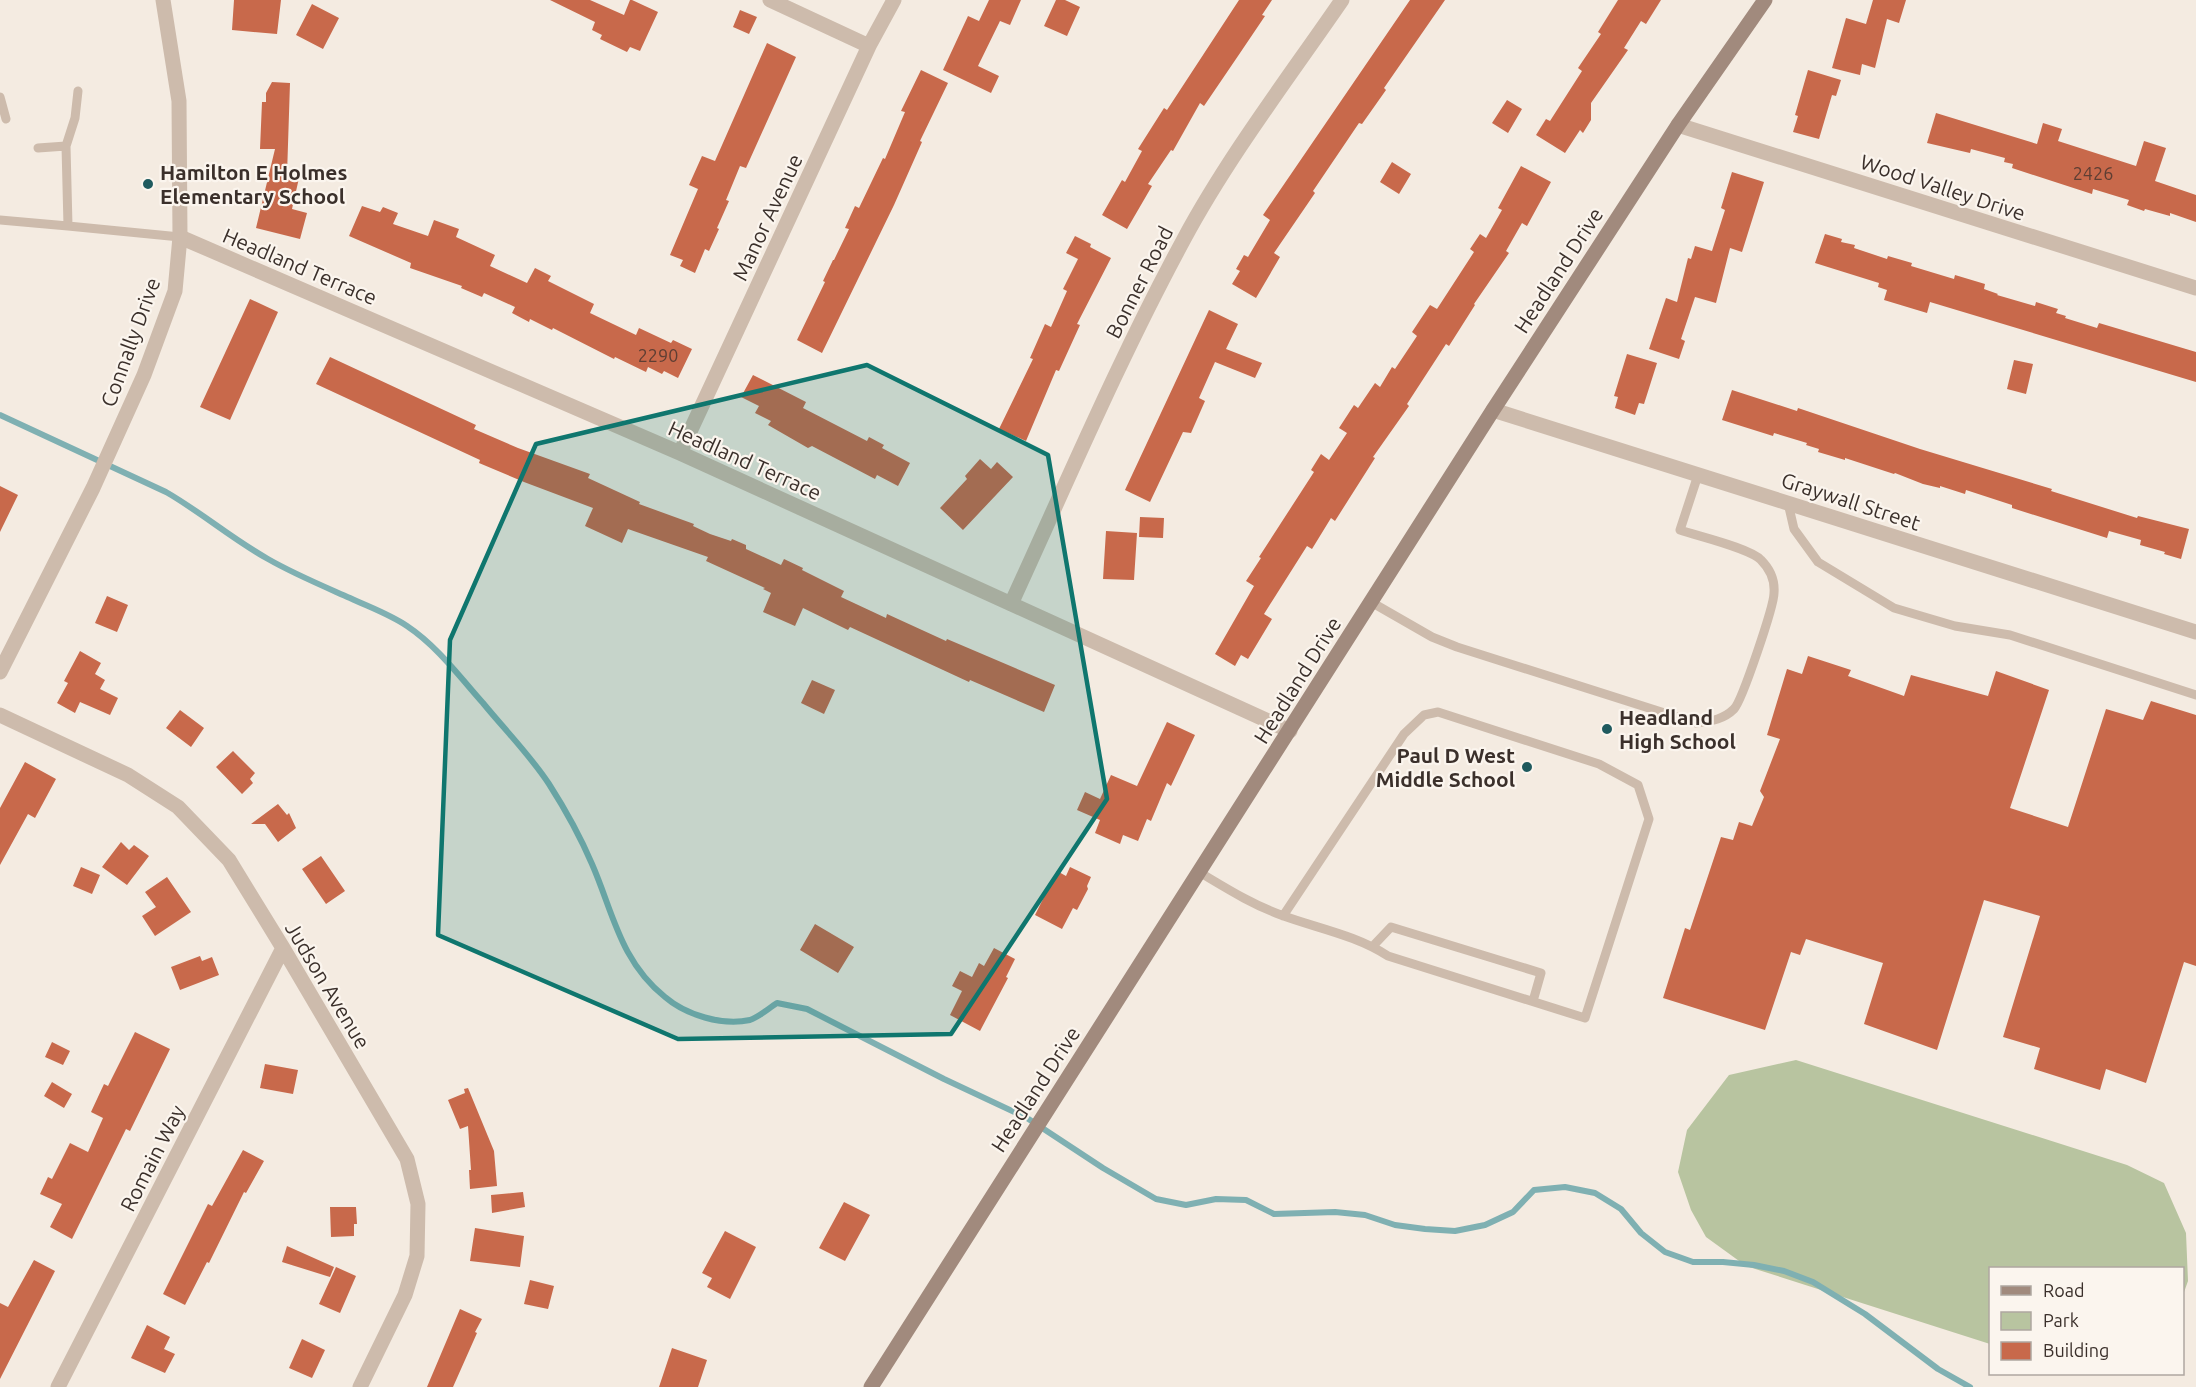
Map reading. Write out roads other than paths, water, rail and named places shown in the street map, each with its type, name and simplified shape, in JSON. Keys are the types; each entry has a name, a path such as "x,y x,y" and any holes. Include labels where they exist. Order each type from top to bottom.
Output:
{"main road":[{"name":"Headland Drive","path":"870,1387 1493,410 1678,125 1766,0"}],"street":[{"name":"Connally Drive","path":"0,672 93,488 144,375 175,291 180,237 179,101 163,0"},
{"path":"770,0 869,46"},
{"name":"Manor Avenue","path":"680,453 869,46 894,0"},
{"name":"Bonner Road","path":"1011,604 1143,316 1185,237 1231,162 1342,0"},
{"name":"Wood Valley Drive","path":"1678,125 2196,288"},
{"name":"Headland Terrace","path":"180,237 680,453 1290,731"},
{"name":"Graywall Street","path":"1493,410 2196,632"},
{"name":"Judson Avenue","path":"0,715 128,775 178,807 229,860 406,1159 418,1204 417,1256 405,1295 360,1387"},
{"name":"Romain Way","path":"58,1387 283,948"}],"lane":[{"path":"68,226 66,146 75,118 78,91"},
{"path":"0,97 6,119"},
{"path":"39,148 66,146"},
{"path":"0,220 180,237"},
{"path":"1371,602 1432,637 1457,647 1696,723 1713,721 1727,715 1736,707 1744,690 1774,594 1772,574 1760,558 1740,549 1680,531 1698,475"},
{"path":"1788,503 1794,529 1818,562 1894,608 1955,626 2010,634 2196,695"},
{"path":"1199,872 1251,903 1283,916 1373,946 1388,956 1585,1018 1649,819 1638,785 1599,764 1438,712 1424,715 1404,734 1283,916"},
{"path":"1373,946 1391,927 1541,973 1533,1001"}],"waterway":[{"path":"0,415 166,492 268,559 393,618 418,634 456,672 542,773 582,843 628,952 650,983 683,1009 716,1020 728,1021 753,1019 777,1003 807,1009 944,1079 1027,1118 1103,1168 1156,1199 1186,1205 1216,1199 1246,1200 1274,1214 1335,1212 1365,1215 1395,1225 1455,1231 1485,1225 1513,1212 1534,1190 1565,1187 1595,1193 1621,1209 1641,1233 1665,1252 1693,1262 1754,1265 1784,1271 1813,1282 1865,1314 1938,1369 1970,1387"}],"place":[{"name":"Hamilton E Holmes Elementary School","path":"148,184"},
{"name":"Headland High School","path":"1607,729"},
{"name":"Paul D West Middle School","path":"1527,767"}]}
